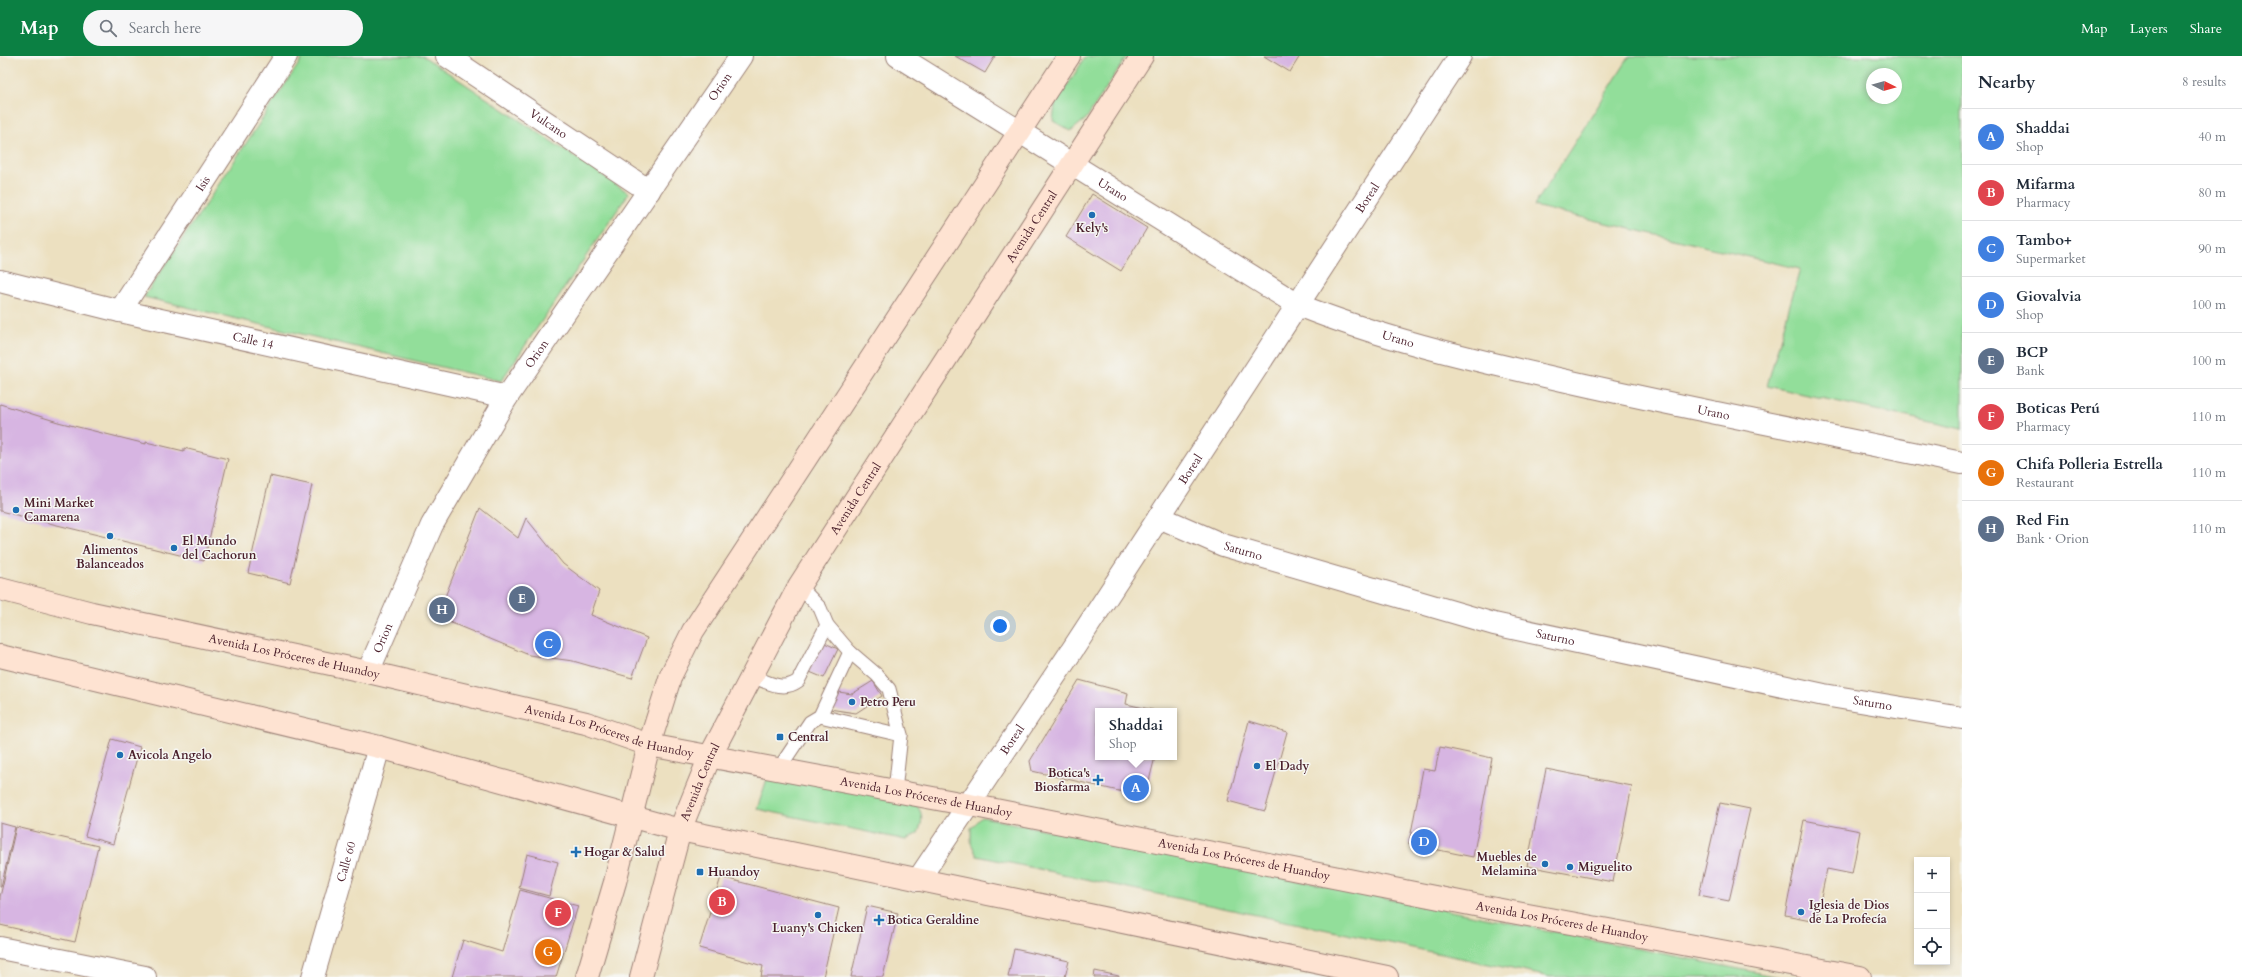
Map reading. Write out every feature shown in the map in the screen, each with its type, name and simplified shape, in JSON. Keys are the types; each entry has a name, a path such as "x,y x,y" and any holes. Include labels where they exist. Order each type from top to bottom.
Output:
{"main road":[{"path":"587,977 633,816 649,745 671,675 693,631 1069,56"},
{"name":"Avenida Central","path":"641,977 680,830 710,756 799,586 1142,56"},
{"name":"Avenida Los Próceres de Huandoy","path":"0,589 92,613 368,672 586,723 649,745 970,805 1477,905 1860,977"},
{"path":"0,656 379,747 680,830 1387,977"}],"street":[{"name":"Isis","path":"120,311 286,56"},
{"name":"Vulcano","path":"448,56 649,191"},
{"name":"Orion","path":"368,672 432,525 507,397 741,56"},
{"name":"Urano","path":"898,56 1298,305 1344,324 1470,359 1602,389 1962,463"},
{"name":"Boreal","path":"918,880 970,805 1460,56"},
{"name":"Calle 14","path":"0,281 120,311 507,397"},
{"name":"Saturno","path":"1159,517 1223,545 1494,624 1824,695 1962,718"},
{"name":"Calle 60","path":"313,977 379,747"},
{"path":"0,948 145,977"}],"lane":[{"path":"799,586 820,608 827,625 850,652 877,674 889,689 900,735 894,791"},
{"path":"752,676 775,685 788,686 795,684 798,681 827,625"},
{"path":"778,770 810,722 820,716 850,652"},
{"path":"820,716 900,735"}],"green space":[{"path":"304,56 423,56 629,193 501,381 144,297"},
{"path":"1086,56 1127,56 1086,119 1071,131 1053,121 1055,105"},
{"path":"1630,56 1962,56 1962,429 1767,386 1800,269 1534,206"},
{"path":"769,773 913,800 922,816 918,833 906,840 757,809"},
{"path":"982,817 1779,977 1550,977 977,856 971,843 971,828"}],"building":[{"path":"955,56 995,56 985,73"},
{"path":"1264,56 1300,56 1290,72"},
{"path":"1092,194 1147,228 1121,271 1066,237"},
{"path":"0,404 58,422 146,444 146,442 184,451 184,448 228,459 204,561 0,511"},
{"path":"270,476 312,485 290,583 248,573"},
{"path":"480,508 518,538 526,518 563,564 599,591 591,615 647,638 632,678 573,661 529,655 437,617"},
{"path":"818,640 838,649 824,678 805,670"},
{"path":"1079,680 1128,693 1126,704 1144,708 1095,708 1095,760 1154,760 1145,797 1032,771 1030,761"},
{"name":"Petro Peru","path":"873,681 882,696 856,713 829,709 832,691 852,694"},
{"name":"El Dady","path":"1249,721 1287,732 1265,811 1228,801"},
{"path":"112,739 140,747 113,844 85,836"},
{"path":"1440,747 1492,758 1473,857 1409,844 1423,769 1435,771"},
{"path":"1546,769 1632,786 1613,882 1527,866"},
{"path":"1720,803 1750,809 1729,901 1699,895"},
{"path":"1804,820 1860,831 1852,874 1827,869 1816,921 1785,915"},
{"path":"0,823 15,827 1,887 0,887"},
{"path":"16,827 98,846 75,942 0,925 0,897"},
{"path":"527,854 558,862 549,896 519,888"},
{"path":"721,877 839,908 823,977 761,977 763,966 699,948"},
{"path":"520,890 578,906 556,977 452,977 463,940 502,952"},
{"path":"867,906 898,913 883,977 851,977"},
{"path":"1014,949 1069,961 1065,977 1008,977"},
{"path":"1095,971 1119,976 1119,977 1094,977"}],"place":[{"name":"Kely's","path":"1092,215"},
{"name":"Mini Market Camarena","path":"16,510"},
{"name":"Alimentos Balanceados","path":"110,536"},
{"name":"El Mundo del Cachorun","path":"174,548"},
{"name":"BCP","path":"522,599"},
{"name":"Red Fin","path":"442,610"},
{"name":"Tambo+","path":"548,644"},
{"name":"Petro Peru","path":"852,702"},
{"name":"Central","path":"780,737"},
{"name":"Avicola Angelo","path":"120,755"},
{"name":"El Dady","path":"1257,766"},
{"name":"Botica's Biosfarma","path":"1098,780"},
{"name":"Shaddai","path":"1136,788"},
{"name":"Giovalvia","path":"1424,842"},
{"name":"Hogar & Salud","path":"576,852"},
{"name":"Muebles de Melamina","path":"1545,864"},
{"name":"Miguelito","path":"1570,867"},
{"name":"Huandoy","path":"700,872"},
{"name":"Mifarma","path":"722,902"},
{"name":"Iglesia de Dios de La Profecía","path":"1801,912"},
{"name":"Boticas Perú","path":"558,913"},
{"name":"Luany's Chicken","path":"818,915"},
{"name":"Botica Geraldine","path":"879,920"},
{"name":"Chifa Polleria Estrella","path":"548,952"}]}
